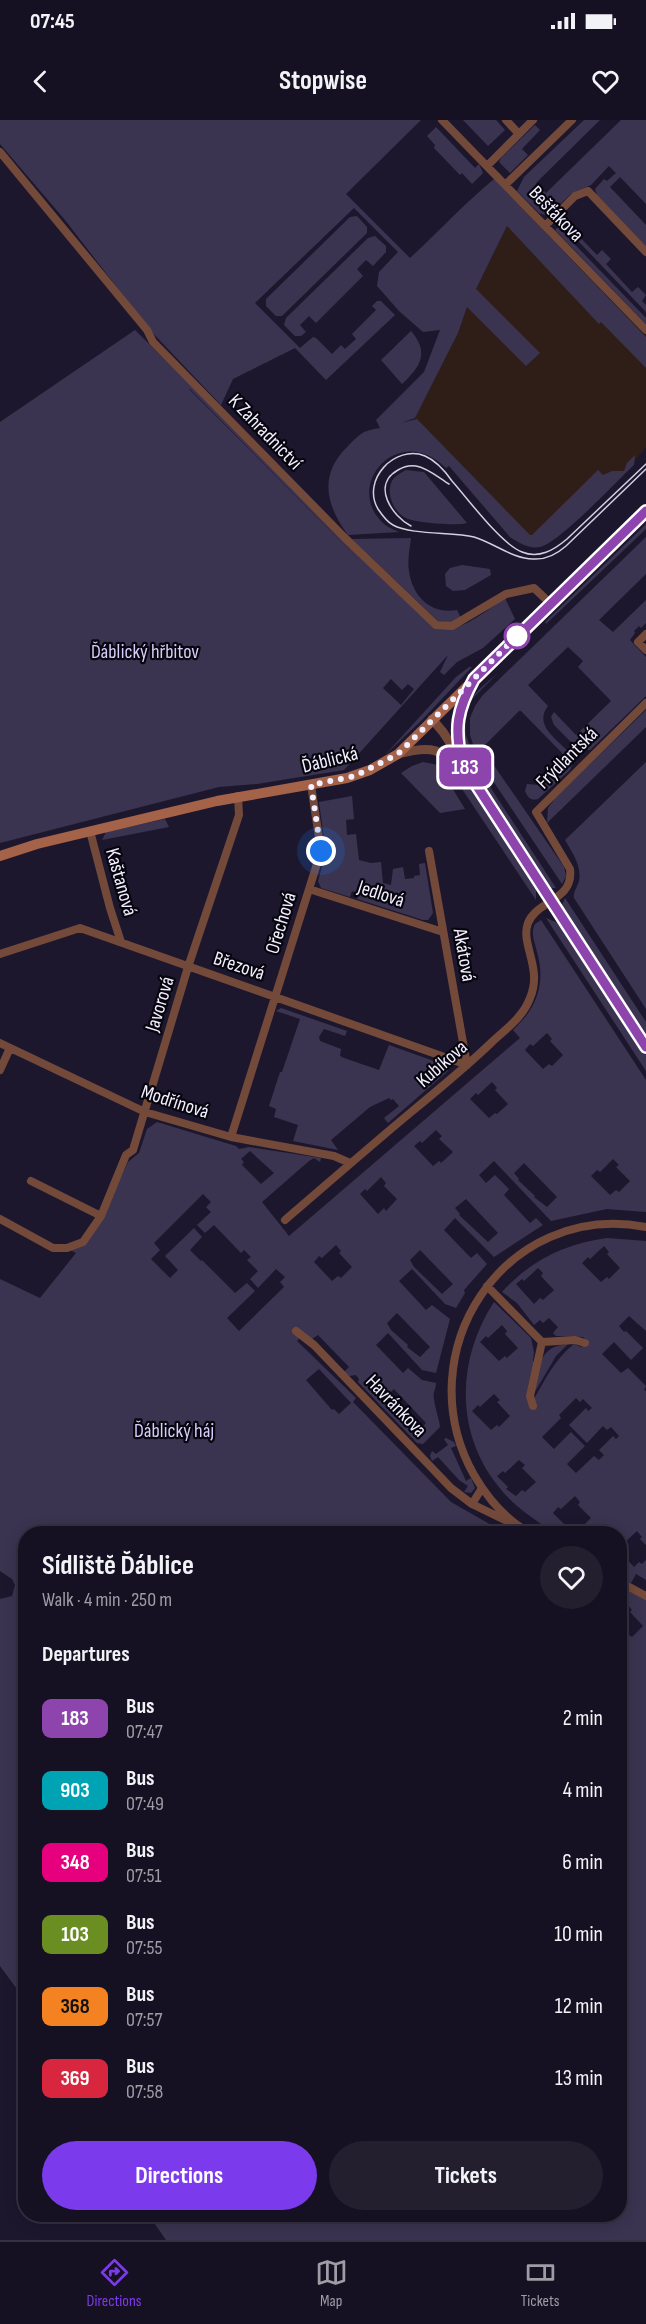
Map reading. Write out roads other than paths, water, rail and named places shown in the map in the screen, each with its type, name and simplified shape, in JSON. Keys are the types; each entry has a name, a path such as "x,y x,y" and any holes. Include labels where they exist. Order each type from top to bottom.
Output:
{"main road":[{"name":"Ďáblická","path":"0,856 37,844 238,796 355,776 398,754 646,511"}],"street":[{"name":"Bešťákova","path":"442,120 646,330"},
{"path":"507,120 519,134"},
{"path":"487,166 533,120"},
{"path":"505,185 572,120"},
{"name":"K Zahradnictví","path":"0,152 147,330 153,342 345,537 436,625 452,626 506,594 534,588 550,603"},
{"path":"545,226 575,196 588,191 646,252"},
{"path":"646,634 638,642 646,650"},
{"path":"462,763 457,738 457,723 465,696 474,679"},
{"name":"Frýdlantská","path":"551,902 567,887 571,879 570,869 536,812 646,703"},
{"path":"432,719 443,732 646,1047"},
{"path":"398,754 431,748 462,763"},
{"name":"Ořechová","path":"231,1137 321,851 311,785"},
{"name":"Javorová","path":"0,1220 53,1248 67,1248 83,1242 101,1216 126,1155 133,1149 239,815 238,796"},
{"name":"Kaštanová","path":"90,831 121,942"},
{"name":"Akátová","path":"429,851 467,1065"},
{"name":"Jedlová","path":"309,889 443,932"},
{"name":"Kubíkova","path":"285,1220 467,1065 523,1012 535,985 535,969 527,939 527,926 531,916 551,902"},
{"name":"Březová","path":"0,954 80,928 467,1065"},
{"name":"Modřínová","path":"0,1042 145,1112 231,1137 334,1156 350,1163"},
{"path":"0,1070 10,1048"},
{"path":"31,1181 101,1216"},
{"path":"518,1526 495,1506 482,1488 467,1462 458,1437 452,1409 451,1379 456,1349 466,1320 487,1286 511,1262 530,1248 579,1227 623,1224 646,1227"},
{"path":"487,1286 542,1342 574,1340 585,1343"},
{"name":"Havránkova","path":"296,1331 314,1345 451,1488 472,1504 518,1526"},
{"path":"533,1406 530,1396 542,1342"},
{"path":"472,1504 482,1488"},
{"path":"627,1586 646,1596"}],"tram line":[{"path":"646,464 567,539 552,550 540,554 522,552 504,540 440,467 425,456 403,455 392,460 377,476 374,498 385,518 391,524 401,528 474,537 511,554 542,559 563,549 646,469"},
{"path":"411,526 397,515 387,500 385,492 390,476 402,468 416,466 429,471 449,484"}],"park label":[{"name":"Ďáblický hřbitov","path":"145,652"},
{"name":"Ďáblický háj","path":"174,1431"}]}
